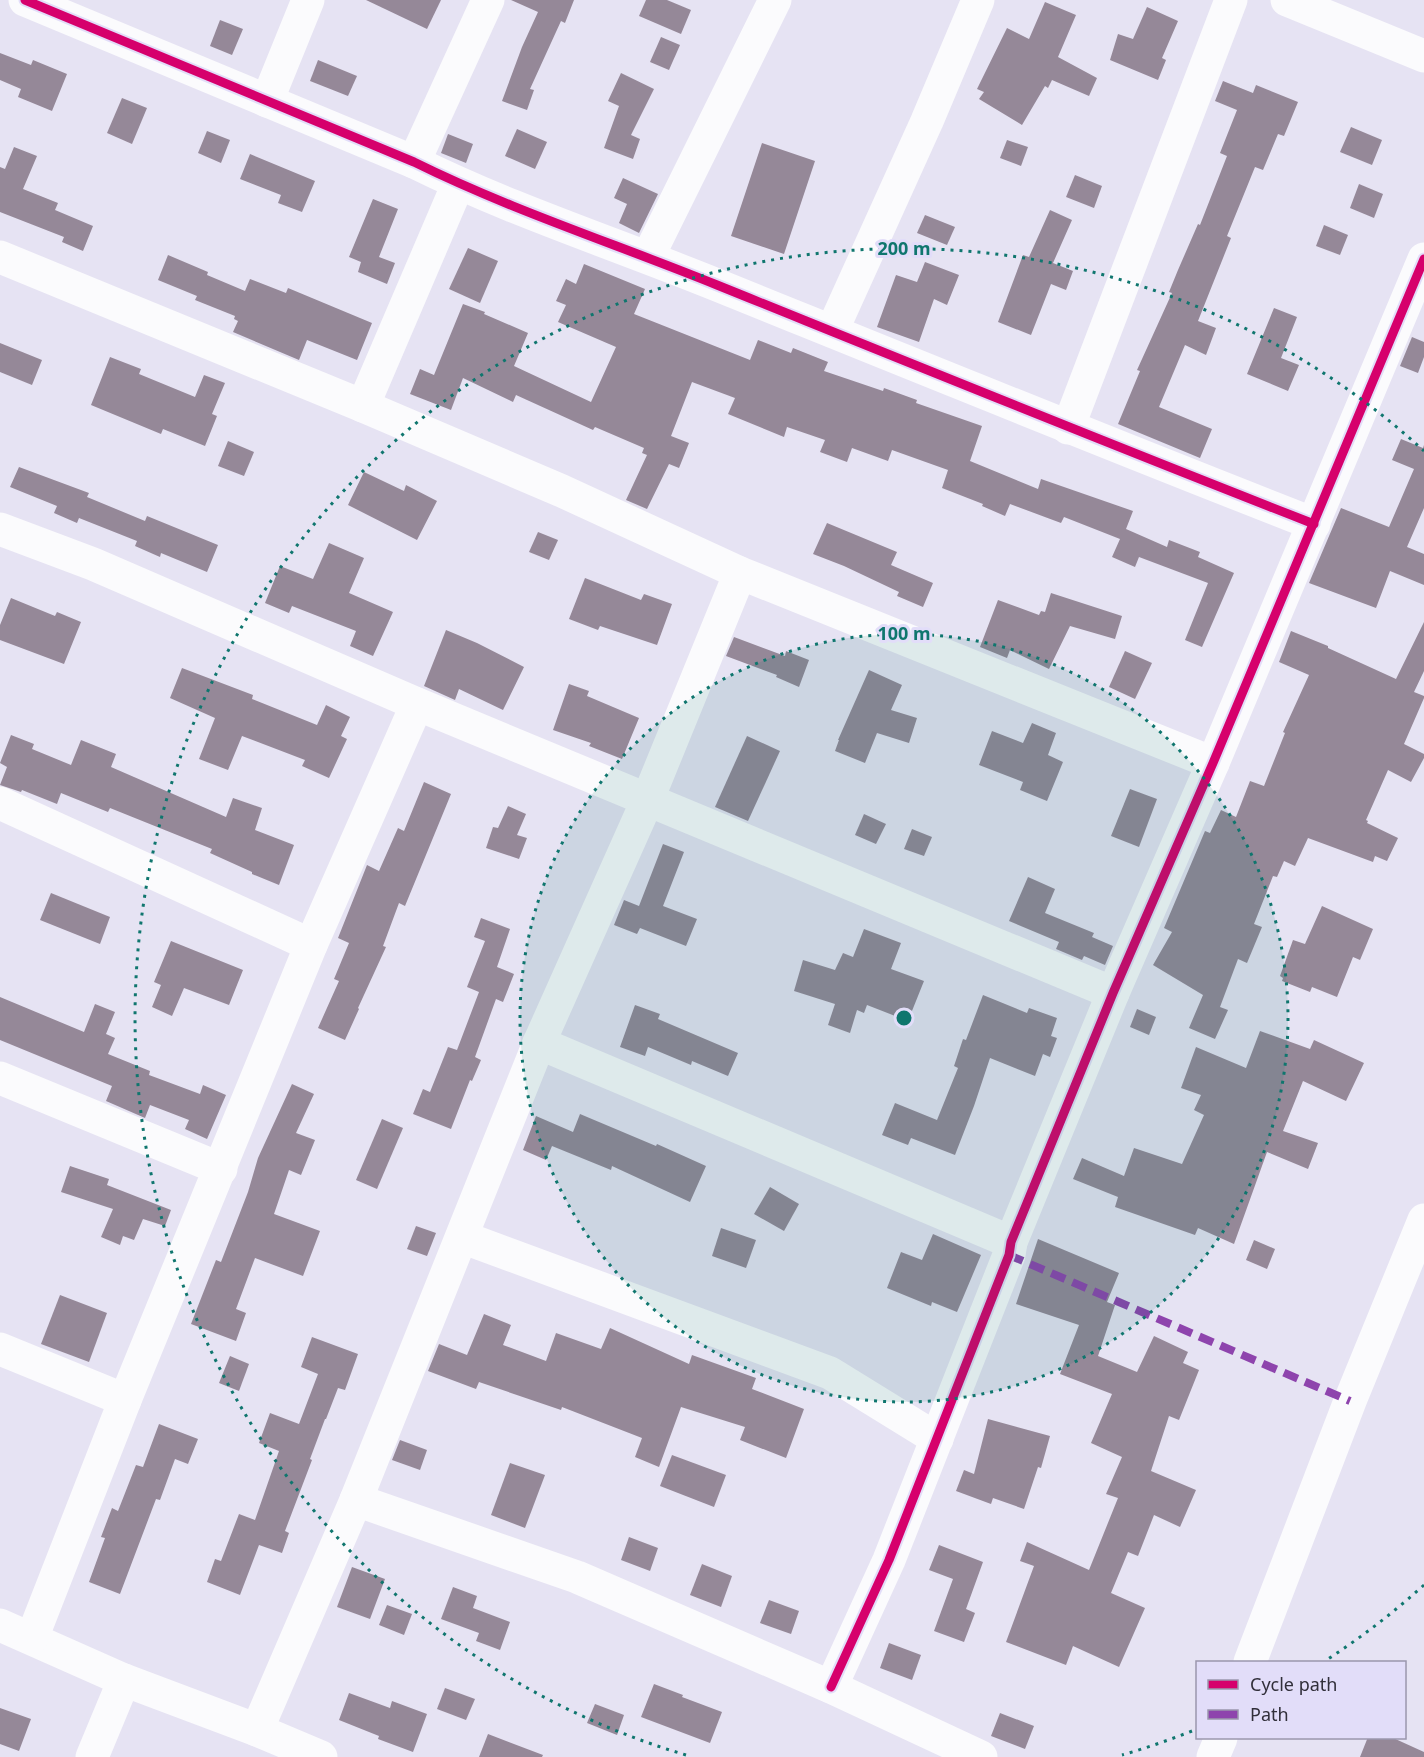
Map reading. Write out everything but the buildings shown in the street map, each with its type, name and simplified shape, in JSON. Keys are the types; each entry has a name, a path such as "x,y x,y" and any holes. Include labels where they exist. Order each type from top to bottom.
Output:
{"street":[{"path":"25,0 414,162 458,184 648,257 1068,428 1314,524"},
{"path":"267,101 308,0"},
{"path":"414,162 488,0"},
{"path":"648,257 775,0"},
{"path":"832,331 927,121 978,0"},
{"path":"1068,428 1232,0"},
{"path":"1287,0 1424,57"},
{"path":"363,406 458,184"},
{"path":"0,257 363,406 562,491 740,573 1214,763"},
{"path":"831,1687 889,1560 1009,1255 1011,1242 1113,993 1214,763 1424,259"},
{"path":"0,529 93,564 647,801 1113,993"},
{"path":"257,1730 356,1500 539,1043 647,801 740,573"},
{"path":"32,1638 124,1400 221,1169 311,945 417,704"},
{"path":"0,803 311,945"},
{"path":"539,1043 1011,1242"},
{"path":"0,1078 221,1169"},
{"path":"1250,1661 1350,1401 1424,1220"},
{"path":"462,1237 830,1373 937,1439"},
{"path":"0,1349 124,1400"},
{"path":"356,1500 577,1577 831,1687 981,1757"},
{"path":"0,1625 124,1680 257,1730 321,1757"},
{"path":"92,1757 124,1680"},
{"path":"1213,1757 1220,1739"}],"marked path":[{"path":"1009,1255 1350,1401"}],"cycle path":[{"path":"25,0 414,162 488,196 1314,524"},
{"path":"831,1687 889,1560 1009,1255 1011,1242 1113,993 1213,763 1424,259"}]}
